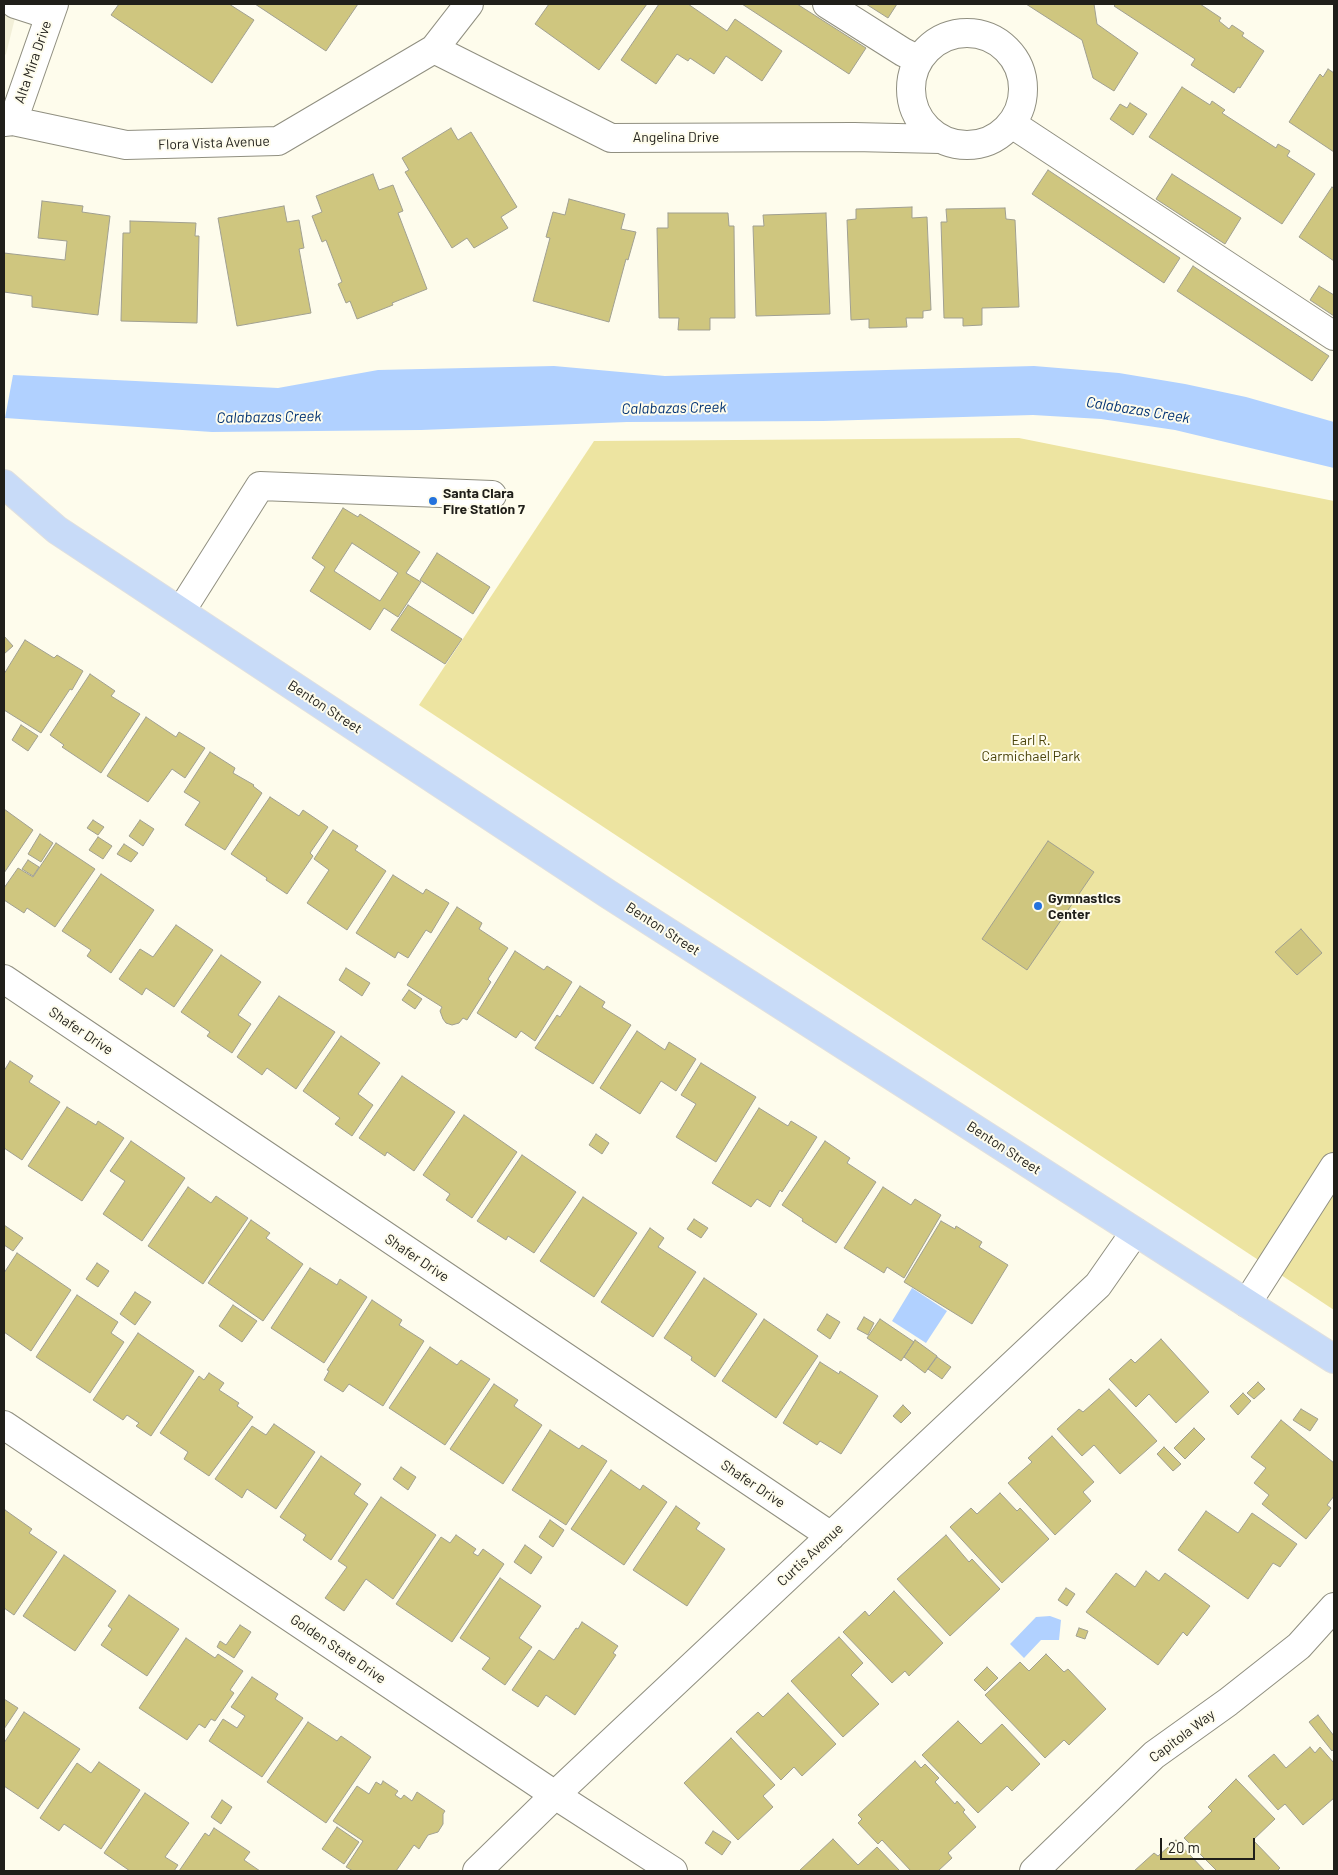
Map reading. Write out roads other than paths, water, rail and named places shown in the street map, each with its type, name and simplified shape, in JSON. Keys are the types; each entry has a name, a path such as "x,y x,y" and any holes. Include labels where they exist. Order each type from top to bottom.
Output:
{"main road":[{"name":"Benton Street","path":"4,484 58,530 608,894 1334,1359"}],"street":[{"path":"15,4 52,9"},
{"name":"Flora Vista Avenue","path":"8,121 126,146 278,141 434,49 470,4"},
{"path":"827,4 902,52 919,60"},
{"name":"Alta Mira Drive","path":"8,121 52,9"},
{"name":"Angelina Drive","path":"434,49 611,138 854,137 940,139 955,144 971,146 987,143 1000,136 1012,124 1021,110 1024,85 1017,61 1006,48 992,38 976,33 960,33 944,38 929,47 919,60 912,76 911,95 916,112 926,127 940,139"},
{"path":"1012,124 1334,336"},
{"path":"180,611 260,486 492,495"},
{"name":"Shafer Drive","path":"4,979 831,1536"},
{"path":"1247,1303 1334,1167"},
{"name":"Curtis Avenue","path":"477,1871 555,1795 1098,1285 1135,1232"},
{"name":"Golden State Drive","path":"4,1425 555,1795 673,1871"},
{"name":"Capitola Way","path":"1034,1871 1154,1755 1228,1702 1299,1646 1334,1607"}],"water":[{"name":"Calabazas Creek","path":"554,366 665,376 1034,366 1119,373 1246,397 1334,422 1334,468 1175,430 1101,419 1033,415 823,421 627,422 421,430 212,432 5,418 13,375 278,388 378,370"},
{"path":"912,1288 947,1311 926,1343 892,1321"},
{"path":"1050,1616 1061,1620 1059,1640 1041,1640 1024,1658 1010,1644 1036,1617"}],"place":[{"name":"Santa Clara Fire Station 7","path":"433,501"},
{"name":"Gymnastics Center","path":"1038,906"}],"park label":[{"name":"Earl R. Carmichael Park","path":"1031,748"}]}
